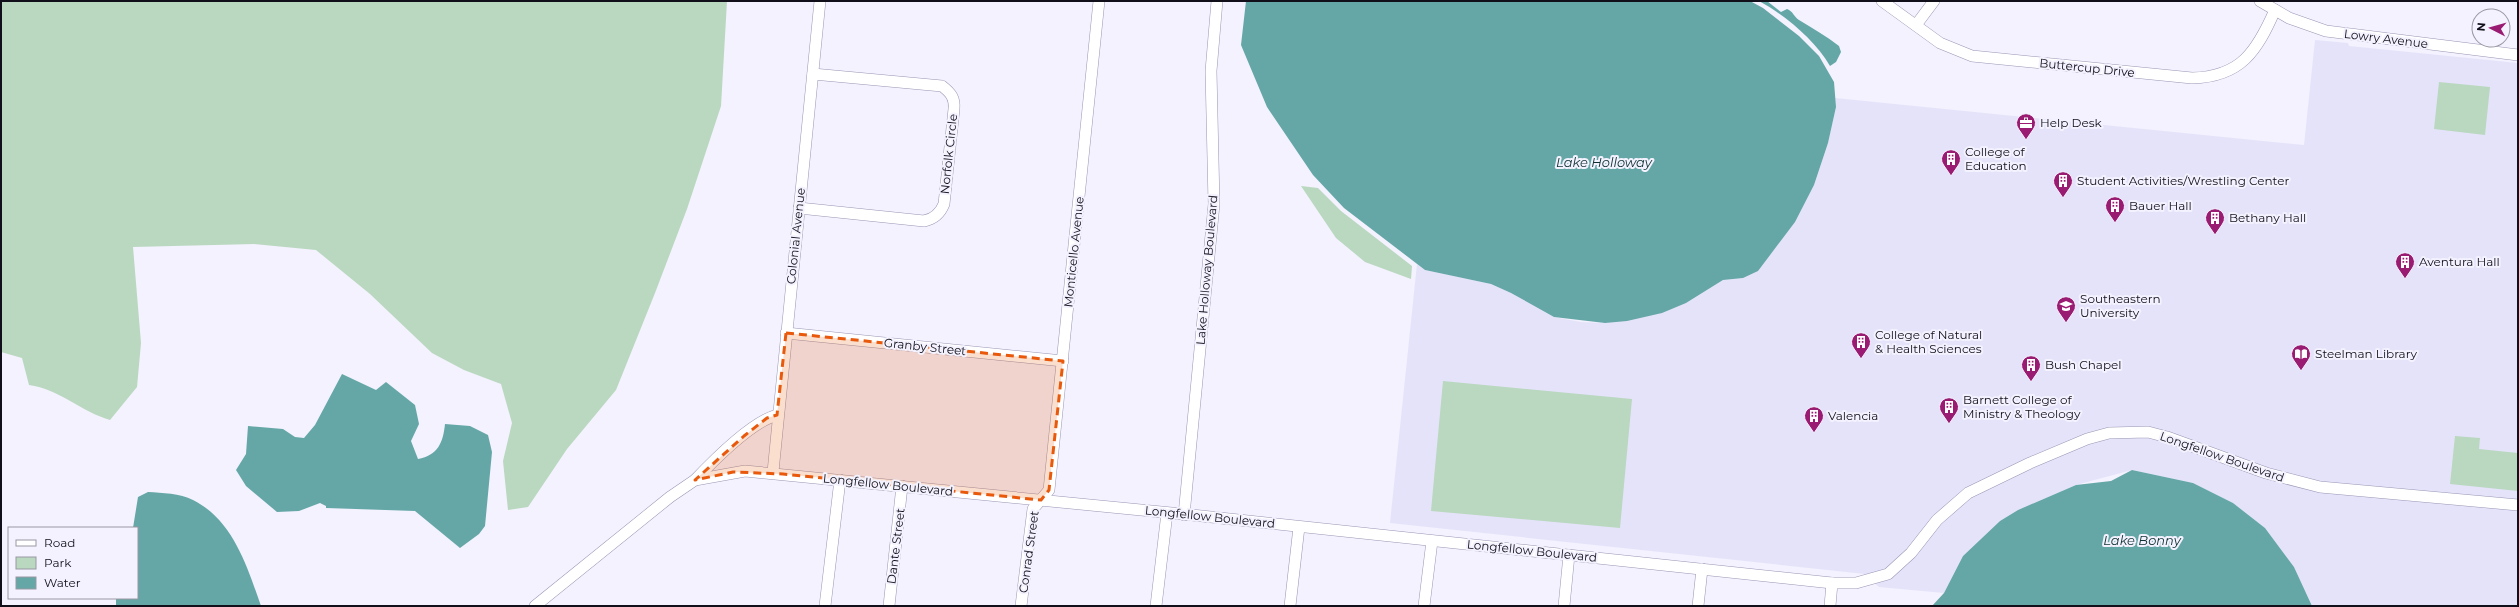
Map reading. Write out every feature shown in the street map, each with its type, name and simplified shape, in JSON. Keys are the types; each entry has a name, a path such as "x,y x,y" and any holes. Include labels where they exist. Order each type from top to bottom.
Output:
{"street":[{"name":"Colonial Avenue","path":"773,472 777,416 820,1"},
{"name":"Monticello Avenue","path":"1041,500 1049,490 1099,1"},
{"name":"Lake Holloway Boulevard","path":"1184,515 1214,204 1211,71 1216,1"},
{"name":"Buttercup Drive","path":"1882,1 1940,43 1972,56 2206,78 2224,73 2241,64 2255,51 2275,10"},
{"path":"1916,25 1934,1"},
{"name":"Lowry Avenue","path":"2260,1 2305,25 2326,31 2518,54"},
{"name":"Norfolk Circle","path":"799,208 924,221 932,219 942,210 944,204 955,100 950,91 942,86 813,74"},
{"name":"Granby Street","path":"786,333 1063,361"},
{"path":"695,480 744,436 767,418 777,416"},
{"name":"Longfellow Boulevard","path":"535,606 658,506 695,480 733,472 773,472 1832,583 1856,583 1888,574 1911,553 1937,520 1968,493 2030,463 2087,439 2109,433 2148,432 2167,436 2266,472 2320,487 2518,505"},
{"path":"824,606 840,480"},
{"name":"Dante Street","path":"889,606 902,486"},
{"name":"Conrad Street","path":"1021,606 1033,509 1041,500"},
{"path":"1156,606 1167,513"},
{"path":"1290,606 1299,527"},
{"path":"1424,606 1432,541"},
{"path":"1564,606 1569,555"},
{"path":"1698,606 1702,569"},
{"path":"1830,606 1832,583"}],"highlighted area":[{"path":"786,333 1063,361 1049,490 1041,500 783,474 733,472 695,480 744,436 767,418 777,415"}],"shaded area":[{"name":"Southeastern University","path":"2315,40 2348,43 2349,46 2518,63 2518,606 2312,606 2294,567 2265,528 2233,503 2193,483 2132,470 2076,485 2018,510 2000,521 1963,556 1944,593 1879,587 1865,574 1390,523 1417,264 1425,270 1491,284 1511,293 1554,317 1581,322 1605,323 1686,303 1723,280 1743,278 1814,185 1828,143 1836,107 1835,98 2304,145"}],"green space":[{"path":"1,1 727,1 721,106 687,209 655,293 616,390 567,449 528,507 508,510 503,461 512,423 501,384 464,370 432,353 370,294 316,250 254,244 133,247 141,343 137,387 110,420 90,412 50,391 29,385 22,358 1,352"},
{"path":"2439,82 2490,87 2485,135 2434,129"},
{"path":"1301,186 1318,188 1341,211 1412,266 1411,279 1365,262 1336,238"},
{"path":"1443,381 1632,399 1620,528 1431,511"},
{"path":"2455,436 2480,438 2479,449 2518,453 2518,491 2450,484"}],"water":[{"name":"Lake Holloway","path":"1246,1 1750,1 1763,8 1799,36 1819,56 1834,82 1836,107 1828,143 1814,185 1795,222 1758,271 1743,278 1723,280 1686,303 1662,313 1627,321 1605,323 1554,317 1511,293 1491,284 1425,270 1344,208 1313,175 1267,107 1241,45"},
{"path":"1759,1 1767,1 1781,12 1787,9 1789,10 1799,20 1839,46 1841,52 1836,62 1830,66 1824,56 1799,29 1779,13"},
{"path":"342,374 376,390 386,382 415,405 419,424 411,441 418,459 430,455 435,451 443,437 445,424 470,426 488,435 492,452 485,526 479,534 460,548 415,511 326,508 326,506 320,503 299,511 277,512 246,486 236,470 246,454 248,426 283,429 295,437 304,438 315,425"},
{"name":"Lake Bonny","path":"2132,470 2193,483 2233,503 2265,528 2294,567 2312,606 1932,606 1944,593 1963,556 2000,521 2018,510 2076,485 2111,481"},
{"path":"148,492 182,496 193,500 219,519 237,546 244,560 261,606 116,606 116,599 138,599 138,527 133,527 138,497"}],"place":[{"name":"Help Desk","path":"2026,140"},
{"name":"College of Education","path":"1951,176"},
{"name":"Student Activities/Wrestling Center","path":"2063,198"},
{"name":"Bauer Hall","path":"2115,223"},
{"name":"Bethany Hall","path":"2215,235"},
{"name":"Aventura Hall","path":"2405,279"},
{"name":"Southeastern University","path":"2066,323"},
{"name":"College of Natural & Health Sciences","path":"1861,359"},
{"name":"Steelman Library","path":"2301,371"},
{"name":"Bush Chapel","path":"2031,382"},
{"name":"Barnett College of Ministry & Theology","path":"1949,424"},
{"name":"Valencia","path":"1814,433"}]}
